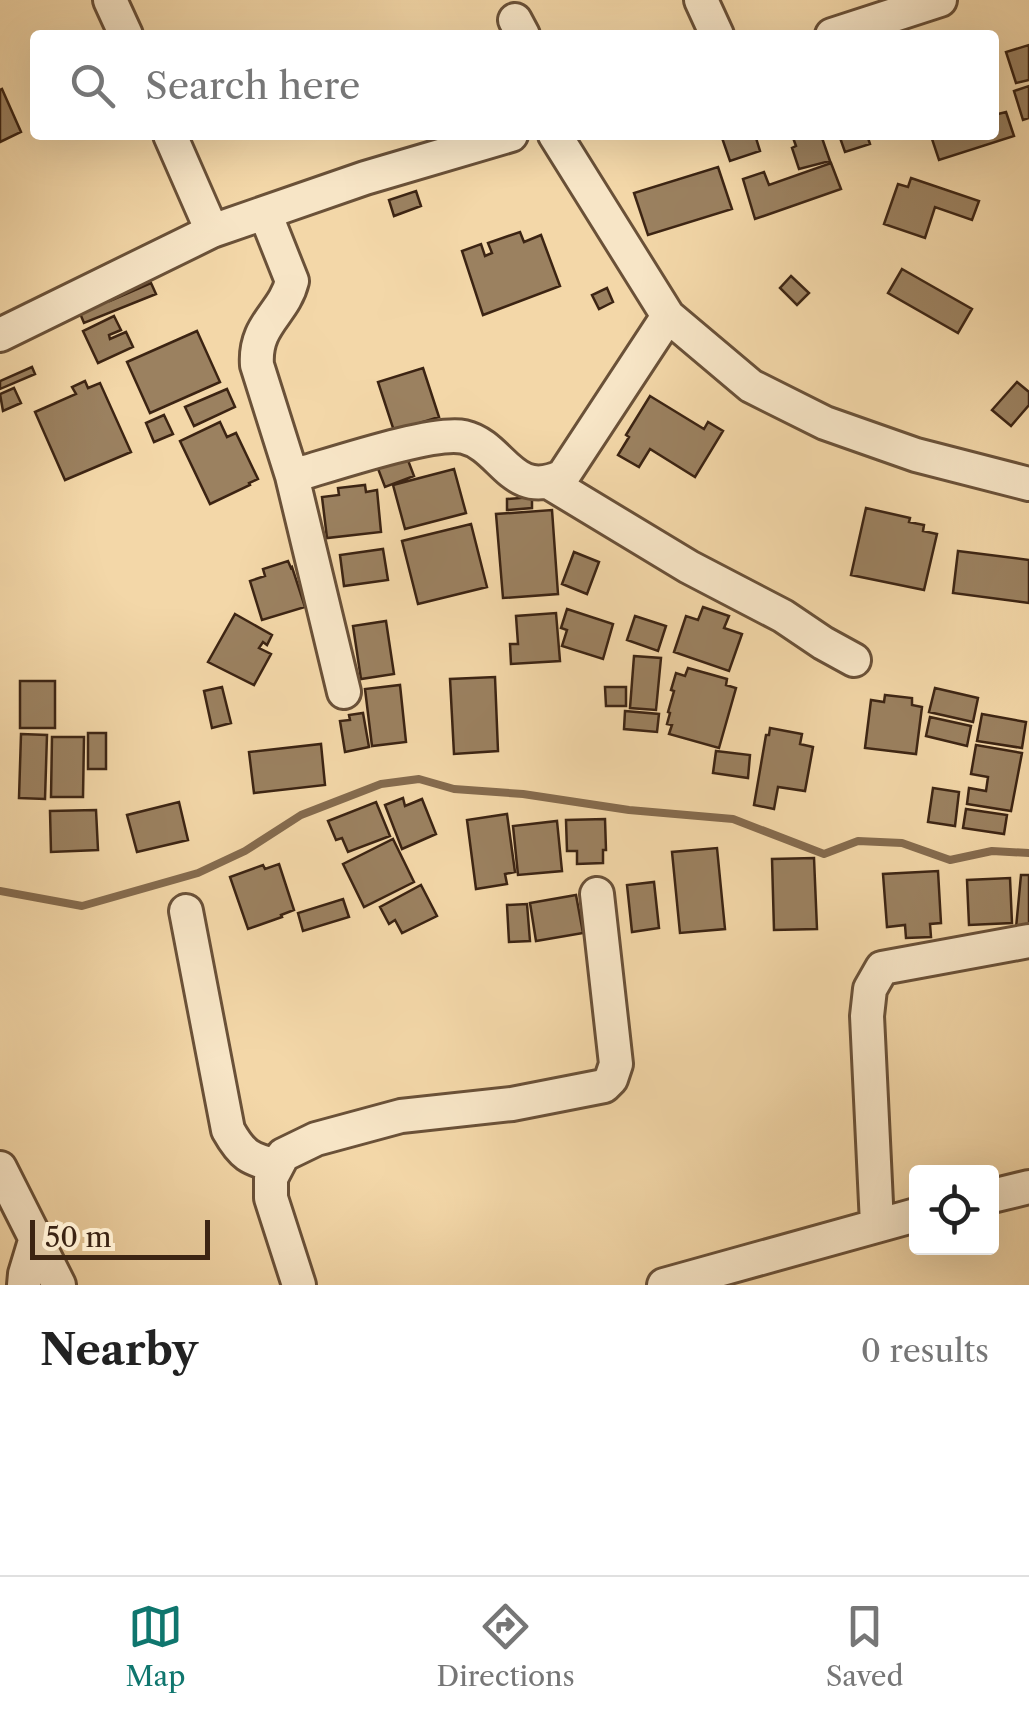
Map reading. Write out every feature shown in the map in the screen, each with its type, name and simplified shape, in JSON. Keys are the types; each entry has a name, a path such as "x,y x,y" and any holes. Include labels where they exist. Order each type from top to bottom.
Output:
{"street":[{"path":"110,0 124,30"},
{"path":"701,0 715,30"},
{"path":"847,30 940,0"},
{"path":"172,140 212,231"},
{"path":"0,335 212,231 366,178 494,140"},
{"path":"558,140 668,316 751,386 826,423 916,455 1029,483"},
{"path":"265,212 292,281 290,292 264,327 256,349 257,365 292,476 344,692"},
{"path":"550,483 563,476 668,316"},
{"path":"292,476 420,440 458,436 477,440 519,479 550,483 854,660"},
{"path":"299,1285 270,1198 271,1178 282,1155 316,1139 401,1116 512,1104 604,1086 611,1079 616,1064 598,894"},
{"path":"186,910 228,1130 240,1150 254,1160 277,1166"},
{"path":"877,1224 867,1016 870,989 882,968 1029,941"},
{"path":"0,1168 59,1285"},
{"path":"999,1194 1029,1187"},
{"path":"664,1285 909,1217"},
{"path":"24,1285 36,1241"}],"building":[{"path":"1029,45 1029,80 1016,83 1006,52"},
{"path":"1029,86 1029,118 1023,120 1014,91"},
{"path":"0,90 21,132 0,142"},
{"path":"1006,112 1014,136 939,160 932,140 999,140 999,114"},
{"path":"723,140 757,140 760,151 730,161"},
{"path":"794,140 823,140 830,161 799,169 792,148 796,146"},
{"path":"841,140 869,140 870,144 845,152"},
{"path":"831,163 841,189 755,219 743,179 764,172 769,185"},
{"path":"718,167 732,209 648,235 634,193"},
{"path":"911,178 979,201 972,220 935,207 925,238 884,224 898,184 908,187"},
{"path":"416,191 421,206 394,216 389,200"},
{"path":"520,232 524,242 541,235 560,286 483,315 462,251 481,244 485,256 492,253 488,243"},
{"path":"902,269 972,309 958,333 888,293"},
{"path":"791,276 809,293 797,305 780,288"},
{"path":"151,283 156,294 84,323 79,311"},
{"path":"607,288 613,302 599,309 592,295"},
{"path":"114,316 121,330 109,335 110,339 126,332 133,347 98,363 83,331"},
{"path":"197,331 220,382 150,413 127,362"},
{"path":"32,367 35,374 0,389 0,381"},
{"path":"423,368 439,417 394,431 378,382"},
{"path":"85,381 88,388 100,383 131,452 65,480 35,412 76,394 72,387"},
{"path":"1017,382 1029,392 1029,405 1011,426 992,410"},
{"path":"14,388 21,403 3,411 0,394"},
{"path":"227,389 235,407 194,426 185,407"},
{"path":"650,396 704,429 708,422 723,431 695,477 650,449 639,467 618,455"},
{"path":"164,415 173,434 154,442 146,423"},
{"path":"220,422 227,437 236,433 258,479 210,504 180,441"},
{"path":"406,455 414,476 385,487 377,466"},
{"path":"454,469 466,513 405,529 393,485"},
{"path":"365,485 366,492 377,490 381,532 327,538 322,497 339,495 338,488"},
{"path":"532,497 532,508 507,510 507,499"},
{"path":"866,508 910,518 909,522 924,525 923,531 937,534 924,590 851,575"},
{"path":"552,510 558,594 503,598 496,514"},
{"path":"471,524 487,587 418,604 402,541"},
{"path":"383,549 388,580 344,586 340,555"},
{"path":"958,551 1029,560 1029,603 953,593"},
{"path":"574,552 599,562 587,594 562,584"},
{"path":"288,561 305,607 262,620 250,581 265,576 263,569"},
{"path":"703,607 729,616 724,628 742,634 729,671 674,652 686,616 698,620"},
{"path":"567,609 613,624 603,659 562,646 567,630 561,628"},
{"path":"556,613 560,661 511,664 510,644 518,644 516,616"},
{"path":"235,614 272,635 267,645 263,642 259,648 271,654 254,685 208,662"},
{"path":"635,616 666,626 658,651 627,640"},
{"path":"386,621 394,674 361,679 353,626"},
{"path":"634,656 661,658 656,710 630,708"},
{"path":"688,668 727,679 726,685 736,688 719,748 669,734 672,725 667,724 668,712 674,691 671,690 676,673 685,676"},
{"path":"495,677 498,751 454,754 450,679"},
{"path":"20,681 55,681 55,728 20,728"},
{"path":"400,685 406,742 372,746 365,689"},
{"path":"222,687 231,723 212,728 204,691"},
{"path":"605,687 626,687 626,706 606,706"},
{"path":"935,688 978,698 973,722 929,712"},
{"path":"885,695 912,698 912,705 922,707 916,754 865,748 871,700 884,702"},
{"path":"625,711 659,714 657,732 624,729"},
{"path":"363,713 369,747 345,752 340,721"},
{"path":"982,714 1026,722 1022,748 977,741"},
{"path":"930,717 971,726 967,746 926,736"},
{"path":"770,728 802,734 800,744 813,747 805,791 778,787 774,809 754,805"},
{"path":"88,733 106,733 106,769 88,769"},
{"path":"21,734 47,735 45,799 19,798"},
{"path":"52,737 84,737 83,797 51,797"},
{"path":"321,744 325,785 254,793 249,752"},
{"path":"976,745 1022,753 1011,811 967,804 969,788 986,791 988,777 971,774"},
{"path":"716,751 750,755 748,778 713,773"},
{"path":"933,788 959,792 955,826 928,822"},
{"path":"403,798 405,806 422,799 436,834 402,849 385,805"},
{"path":"179,802 188,840 137,852 127,815"},
{"path":"376,802 390,836 348,852 342,838 336,840 328,821"},
{"path":"966,809 1007,815 1004,834 963,828"},
{"path":"96,810 98,850 51,852 50,811"},
{"path":"507,814 515,872 505,874 507,884 476,889 467,820"},
{"path":"605,819 603,863 577,864 577,851 567,851 566,820"},
{"path":"557,821 562,871 518,875 513,826"},
{"path":"393,839 414,882 364,907 343,864"},
{"path":"717,848 725,929 680,933 672,852"},
{"path":"814,858 817,929 774,930 772,859"},
{"path":"279,864 294,910 248,929 230,877 263,865 265,869"},
{"path":"938,871 941,923 930,924 931,937 906,938 905,925 887,927 883,874"},
{"path":"1021,875 1029,875 1029,929 1016,928"},
{"path":"1010,878 1012,923 969,925 967,880"},
{"path":"654,882 659,928 632,932 627,885"},
{"path":"421,885 437,916 402,933 395,920 389,924 380,907"},
{"path":"576,895 583,933 536,941 530,903"},
{"path":"343,899 349,917 303,931 298,913"},
{"path":"527,904 530,941 509,942 507,905"}],"waterway":[{"path":"0,891 82,906 198,873 245,851 301,815 381,784 419,779 454,789 733,819 824,854 858,841 902,843 950,860 992,851 1029,853"}]}
